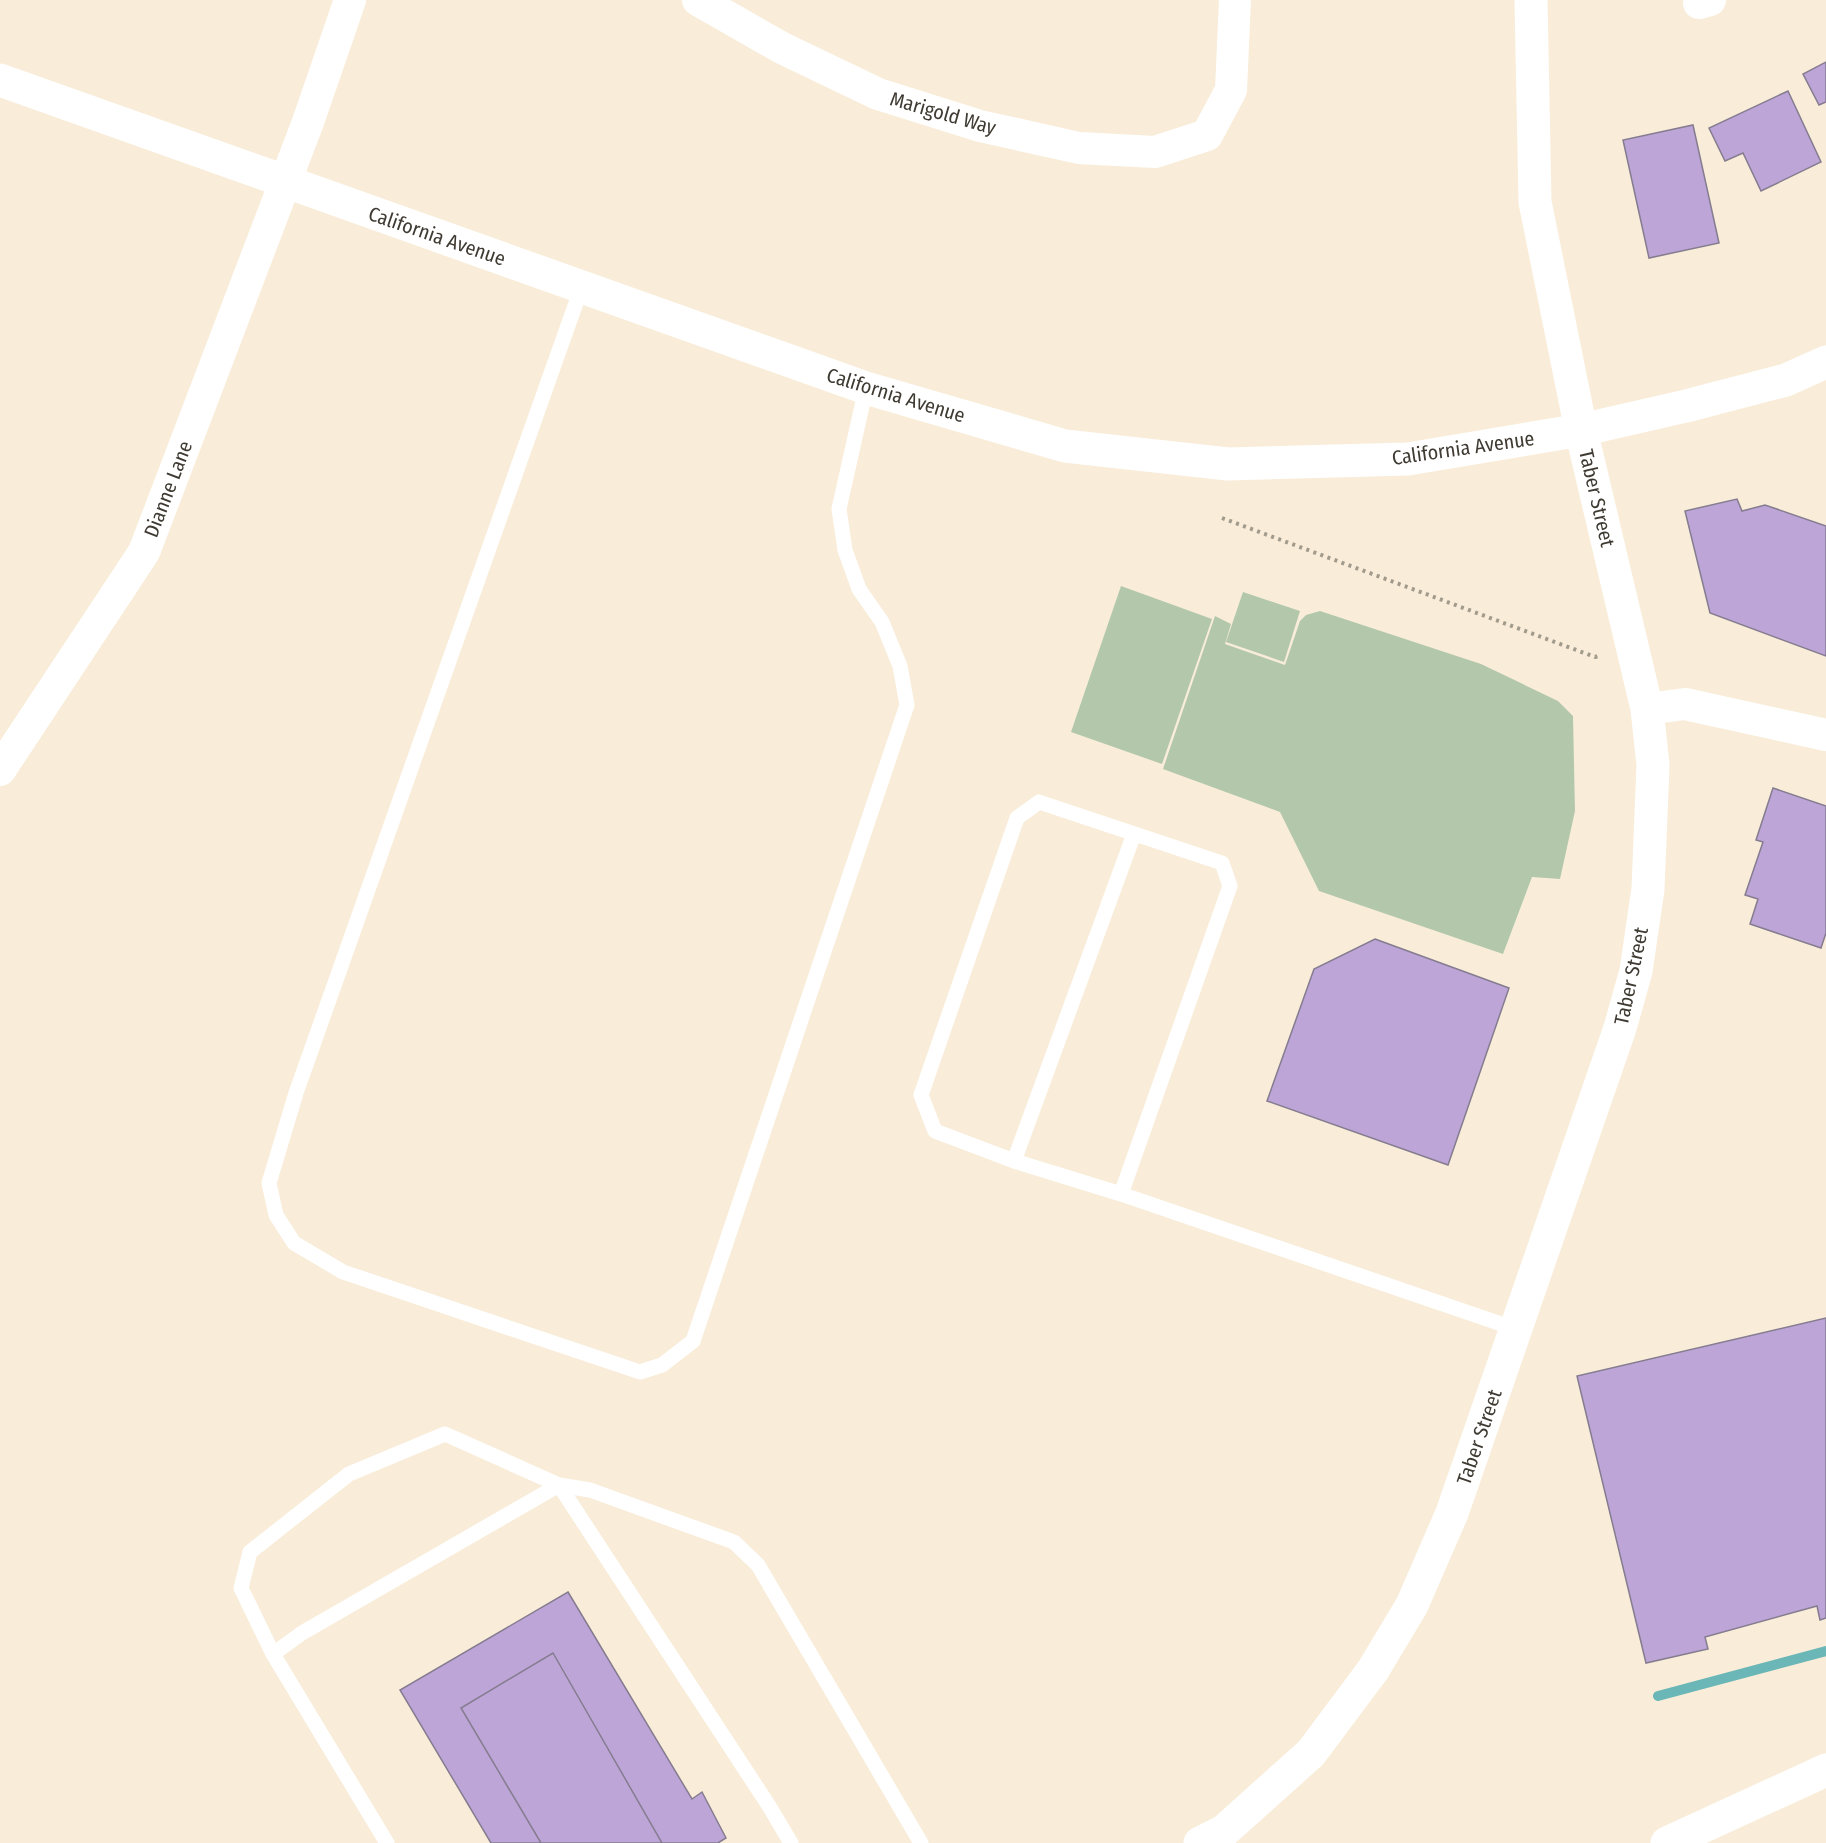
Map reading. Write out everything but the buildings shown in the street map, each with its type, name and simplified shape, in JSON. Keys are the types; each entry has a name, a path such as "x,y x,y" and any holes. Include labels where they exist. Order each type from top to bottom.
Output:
{"main road":[{"name":"Taber Street","path":"1200,1843 1224,1831 1311,1753 1373,1670 1412,1605 1452,1513 1620,1028 1636,971 1648,889 1653,765 1647,709 1581,430 1535,202 1531,0"},
{"name":"California Avenue","path":"0,80 866,388 1065,446 1228,464 1408,459 1581,430 1686,406 1786,380 1826,362"},
{"path":"1667,1843 1826,1770"}],"street":[{"name":"Dianne Lane","path":"0,770 144,552 308,122 351,0"},
{"name":"Marigold Way","path":"698,0 782,48 878,94 980,126 1078,148 1155,152 1208,135 1231,90 1235,0"},
{"path":"1647,709 1685,704 1826,735"}],"lane":[{"path":"582,286 296,1093 269,1183 276,1215 294,1243 344,1272 640,1372 662,1365 693,1341 907,705 900,666 882,621 859,589 845,550 839,509 866,388"},
{"path":"1121,1194 1230,886 1222,863 1039,802 1017,818 921,1095 935,1131 1014,1161 1121,1194 1516,1329"},
{"path":"1014,1161 1134,834"},
{"path":"387,1843 273,1654 241,1588 250,1552 349,1474 445,1434 559,1485 590,1490 734,1542 758,1565 921,1843"},
{"path":"273,1654 302,1634 559,1485"},
{"path":"559,1485 791,1843"}],"path":[{"path":"1222,518 1595,657 1633,649"}],"green space":[{"path":"1121,586 1212,619 1162,764 1071,732"},
{"path":"1243,592 1300,611 1284,662 1226,642"},
{"path":"1320,611 1481,664 1558,701 1573,716 1575,811 1560,879 1532,877 1503,954 1319,891 1280,812 1163,769 1215,616 1231,624 1225,644 1285,665 1300,621 1306,615"}],"waterway":[{"path":"1658,1696 1826,1651"}]}
